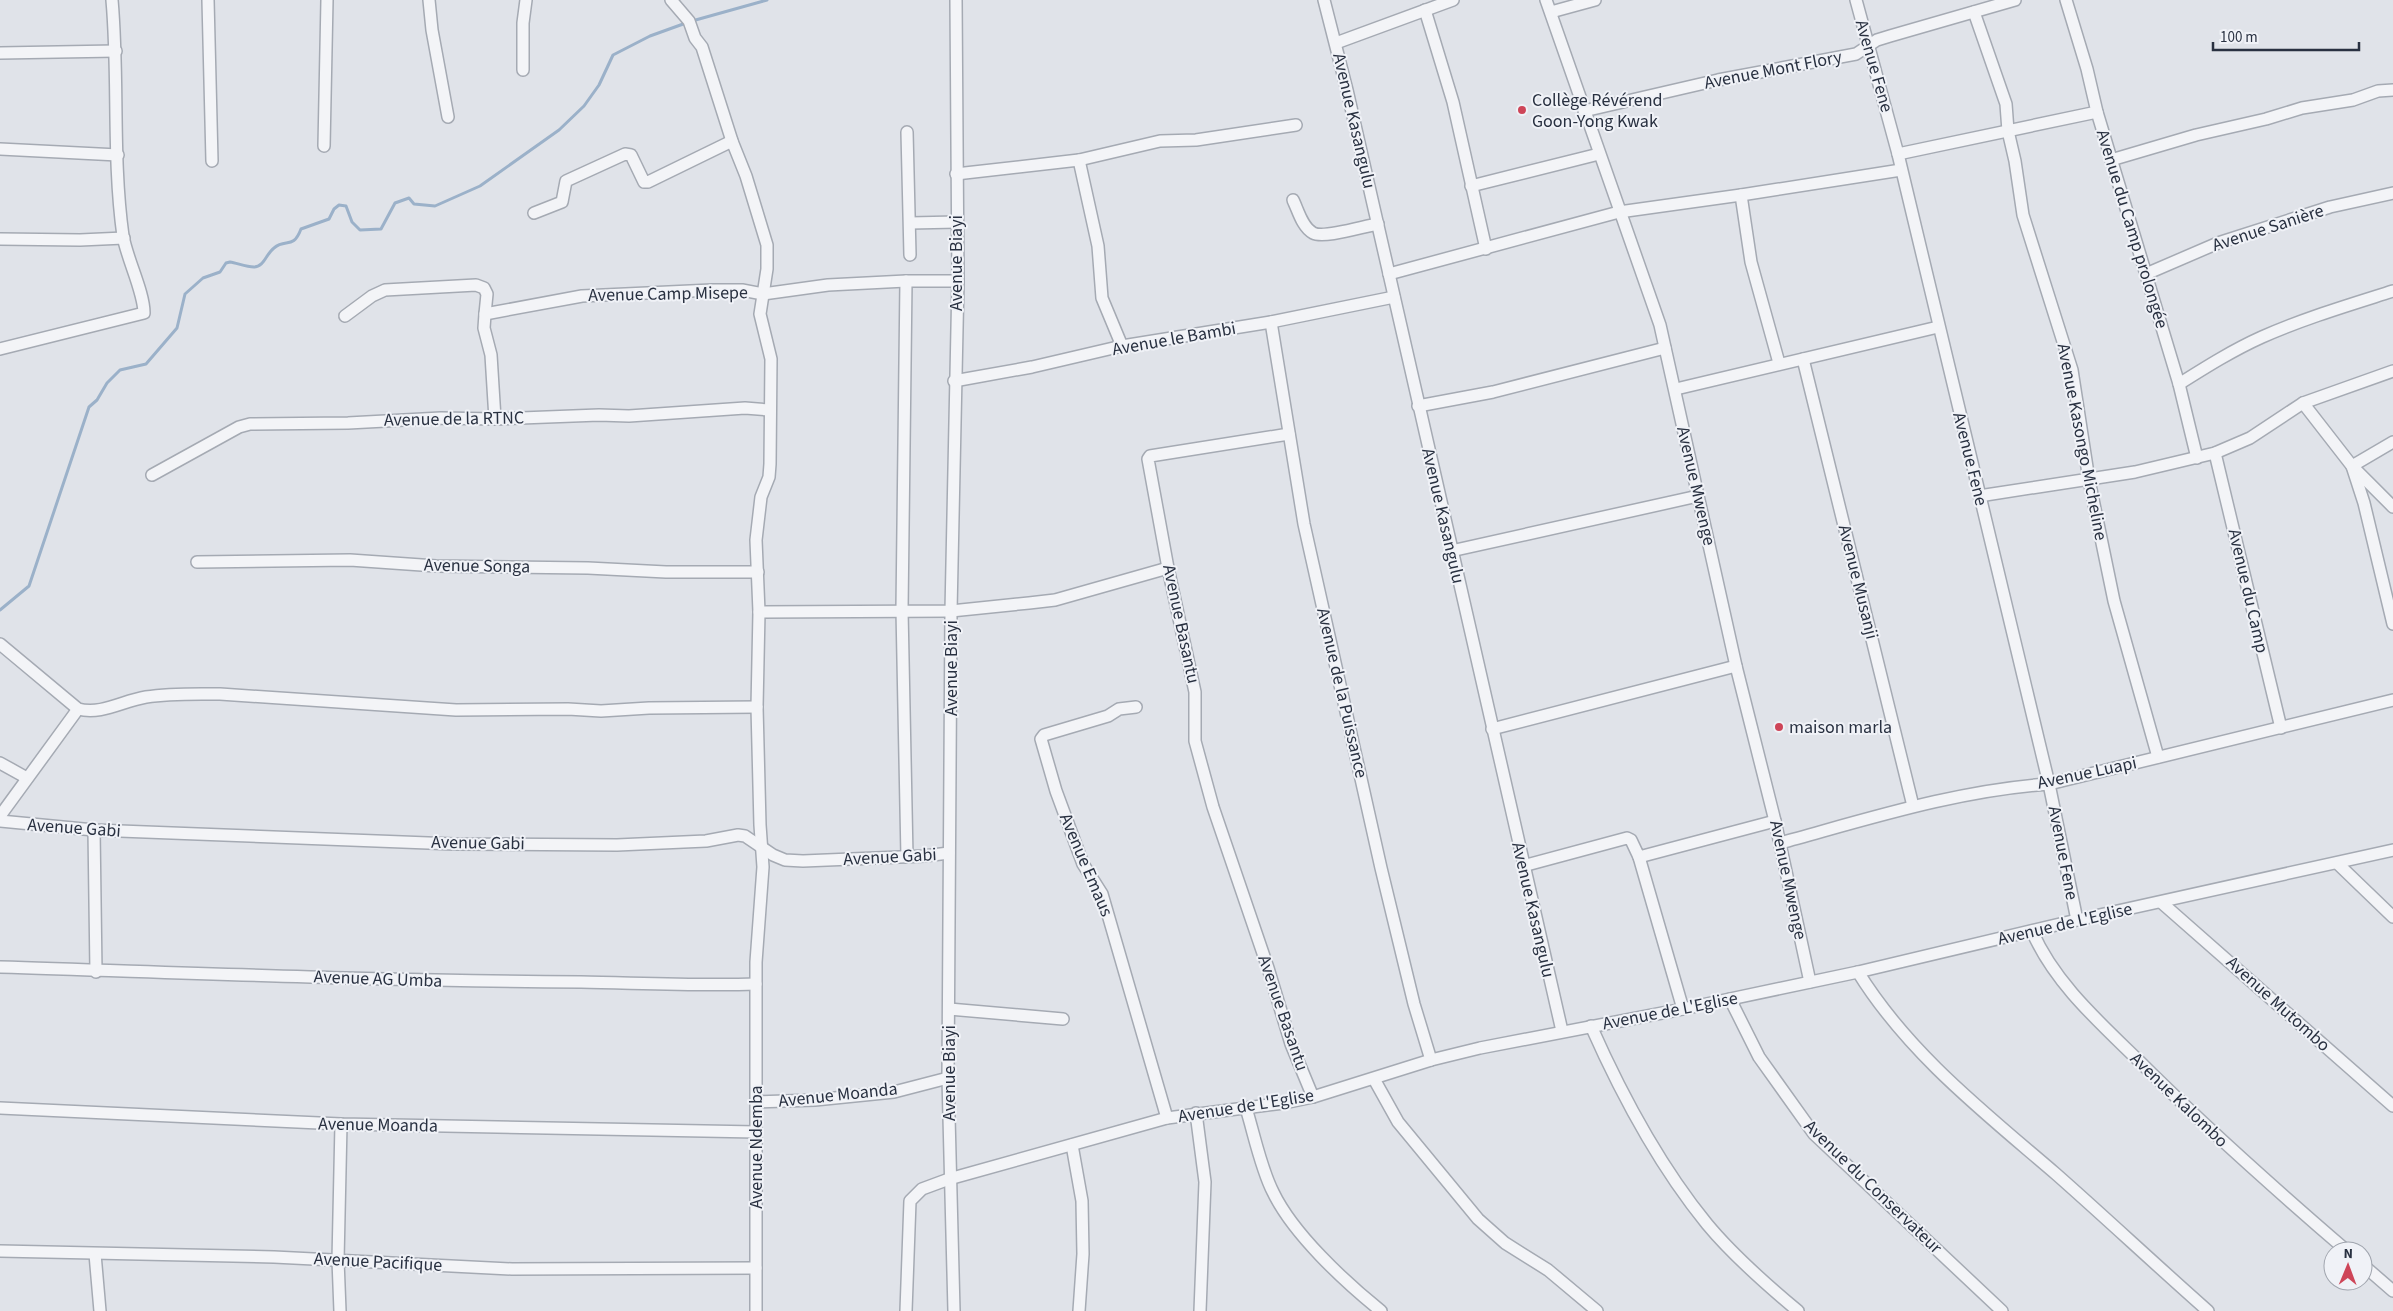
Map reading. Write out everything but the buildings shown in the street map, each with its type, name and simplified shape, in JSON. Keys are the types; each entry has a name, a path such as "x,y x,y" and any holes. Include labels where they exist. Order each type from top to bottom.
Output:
{"street":[{"path":"0,349 144,313 124,238 118,155 116,52 112,0"},
{"path":"208,0 212,161"},
{"path":"324,146 327,0"},
{"path":"429,0 432,30 448,117"},
{"path":"523,70 523,23 526,0"},
{"name":"Avenue Ndemba","path":"671,0 689,20 695,38 702,47 732,141 746,176 767,246 767,269 761,322 769,350 771,366 769,410 770,464 769,477 761,498 758,520 757,707 763,892 756,984 756,1311"},
{"name":"Avenue Biayi","path":"954,1311 954,1241 950,1179 948,1078 951,611 954,381 958,281 956,0"},
{"name":"Avenue Kasangulu","path":"1324,0 1336,43 1378,224 1451,551 1562,1031"},
{"path":"1336,43 1453,0"},
{"name":"Avenue Mwenge","path":"1546,0 1619,212 1650,292 1676,389 1736,666 1775,821 1810,982"},
{"path":"1551,12 1596,0"},
{"name":"Avenue Fene","path":"1856,0 1898,154 2050,784 2077,920"},
{"name":"Avenue Mont Flory","path":"1584,112 1718,80 1856,54 1878,40 2015,0"},
{"name":"Avenue du Camp prolongée","path":"2066,0 2087,69 2111,160 2179,384 2197,458"},
{"path":"1426,10 1453,102 1486,249"},
{"name":"Avenue Kasongo Micheline","path":"1974,12 2005,99 2008,131 2016,162 2023,215 2072,370 2089,480 2114,601 2158,757"},
{"path":"0,54 116,52"},
{"path":"2111,160 2196,135 2266,119 2302,108 2353,100 2378,92 2393,90"},
{"path":"1898,154 2097,112"},
{"path":"956,174 1079,160 1160,142 1196,140 1296,125"},
{"path":"907,132 910,255"},
{"path":"534,213 562,202 566,181 625,154 631,155 644,182 648,182 732,141"},
{"path":"0,149 118,155"},
{"path":"1471,186 1599,154"},
{"path":"1079,160 1098,246 1102,298 1122,346"},
{"path":"1389,274 1619,212 1901,170"},
{"name":"Avenue Sanière","path":"2146,274 2235,237 2330,207 2393,193"},
{"path":"1741,195 1751,262 1779,363"},
{"path":"1293,200 1304,225 1313,234 1324,235 1378,224"},
{"path":"910,223 957,222"},
{"path":"0,239 80,240 124,238"},
{"path":"906,281 902,610 907,857"},
{"name":"Avenue Camp Misepe","path":"485,314 582,296 712,290 742,290 763,294 828,285 906,281 958,281"},
{"path":"345,316 372,296 385,290 476,285 484,288 487,294 484,328 491,355 495,419"},
{"path":"2179,384 2261,337 2297,322 2393,291"},
{"name":"Avenue le Bambi","path":"954,381 1041,365 1122,346 1271,322 1394,297"},
{"name":"Avenue de la Puissance","path":"1271,322 1304,524 1381,868 1414,1004 1431,1060"},
{"path":"1676,389 1938,326"},
{"path":"1418,406 1493,392 1665,348"},
{"name":"Avenue Musanji","path":"1803,358 1913,806"},
{"path":"1979,496 2135,472 2215,453 2250,438 2303,403 2393,371"},
{"path":"2303,403 2352,466 2393,507"},
{"name":"Avenue de la RTNC","path":"152,476 238,427 250,424 348,423 441,418 495,419 599,415 629,416 745,408 769,410"},
{"name":"Avenue Basantu","path":"1289,434 1148,457 1168,568 1195,692 1195,741 1213,807 1268,968 1291,1044 1313,1097"},
{"path":"2352,466 2393,442"},
{"name":"Avenue du Camp","path":"2215,453 2281,728"},
{"path":"2352,466 2364,503 2393,624"},
{"path":"1451,551 1698,496"},
{"name":"Avenue Songa","path":"196,562 350,560 446,566 758,572"},
{"path":"759,612 951,611 1055,600 1168,568"},
{"path":"0,644 78,709 98,711 145,697 184,694 220,694 456,710 568,709 601,711 757,707"},
{"path":"1492,729 1736,666"},
{"name":"Avenue Luapi","path":"1780,843 1913,806 2016,786 2050,784 2393,700"},
{"name":"Avenue Emaus","path":"1136,706 1119,709 1108,716 1044,735 1041,739 1056,791 1083,864 1102,894 1166,1118"},
{"path":"0,816 78,709"},
{"path":"0,763 27,778"},
{"name":"Avenue Gabi","path":"0,821 94,830 454,844 617,845 706,841 738,835 745,836 785,860 803,861 907,857 949,853"},
{"path":"1639,857 1775,821"},
{"path":"94,830 96,972"},
{"path":"1523,866 1627,838 1631,840 1639,857 1683,1009"},
{"name":"Avenue de L'Eglise","path":"950,1179 1166,1118 1313,1097 1431,1060 1562,1031 1683,1009 1858,972 2077,920 2162,903 2393,850"},
{"path":"2337,863 2393,917"},
{"name":"Avenue Mutombo","path":"2162,903 2393,1106"},
{"name":"Avenue Kalombo","path":"2032,931 2046,959 2089,1013 2248,1165 2335,1241"},
{"name":"Avenue AG Umba","path":"0,967 96,972 298,976 427,982 756,984"},
{"path":"1858,972 1879,1003 1962,1094 2108,1220 2208,1311"},
{"name":"Avenue du Conservateur","path":"1730,999 1759,1057 1814,1134 2002,1311"},
{"path":"949,1009 1063,1019"},
{"path":"1591,1026 1618,1086 1679,1188 1721,1239 1798,1311"},
{"name":"Avenue Moanda","path":"757,1102 815,1100 894,1092 948,1078"},
{"path":"1374,1078 1398,1122 1478,1219 1505,1243 1548,1270 1597,1311"},
{"name":"Avenue Moanda","path":"0,1108 341,1124 756,1132"},
{"path":"1246,1108 1273,1192 1286,1213 1352,1288 1381,1311"},
{"path":"1196,1113 1206,1182 1200,1311"},
{"path":"340,1311 338,1260 341,1124"},
{"path":"1072,1145 1082,1201 1083,1254 1079,1311"},
{"path":"906,1311 910,1200 922,1189 950,1179"},
{"name":"Avenue Pacifique","path":"0,1251 74,1251 95,1254 338,1260 512,1269 756,1268"},
{"path":"95,1254 100,1311"},
{"path":"2373,1274 2393,1291"}],"waterway":[{"path":"692,21 767,0"},
{"path":"0,610 29,586 89,407 97,400 107,383 120,370 146,364 177,328 185,294 203,278 220,272 226,263 230,262 254,267 260,265 278,245 292,242 301,229 329,219 334,209 339,205 346,206 352,222 360,230 381,229 395,203 409,198 414,204 435,206 480,186 559,130 584,106 599,85 613,55 650,36 686,23"}],"place":[{"name":"Collège Révérend Goon-Yong Kwak","path":"1522,110"},
{"name":"maison marla","path":"1779,727"}]}
